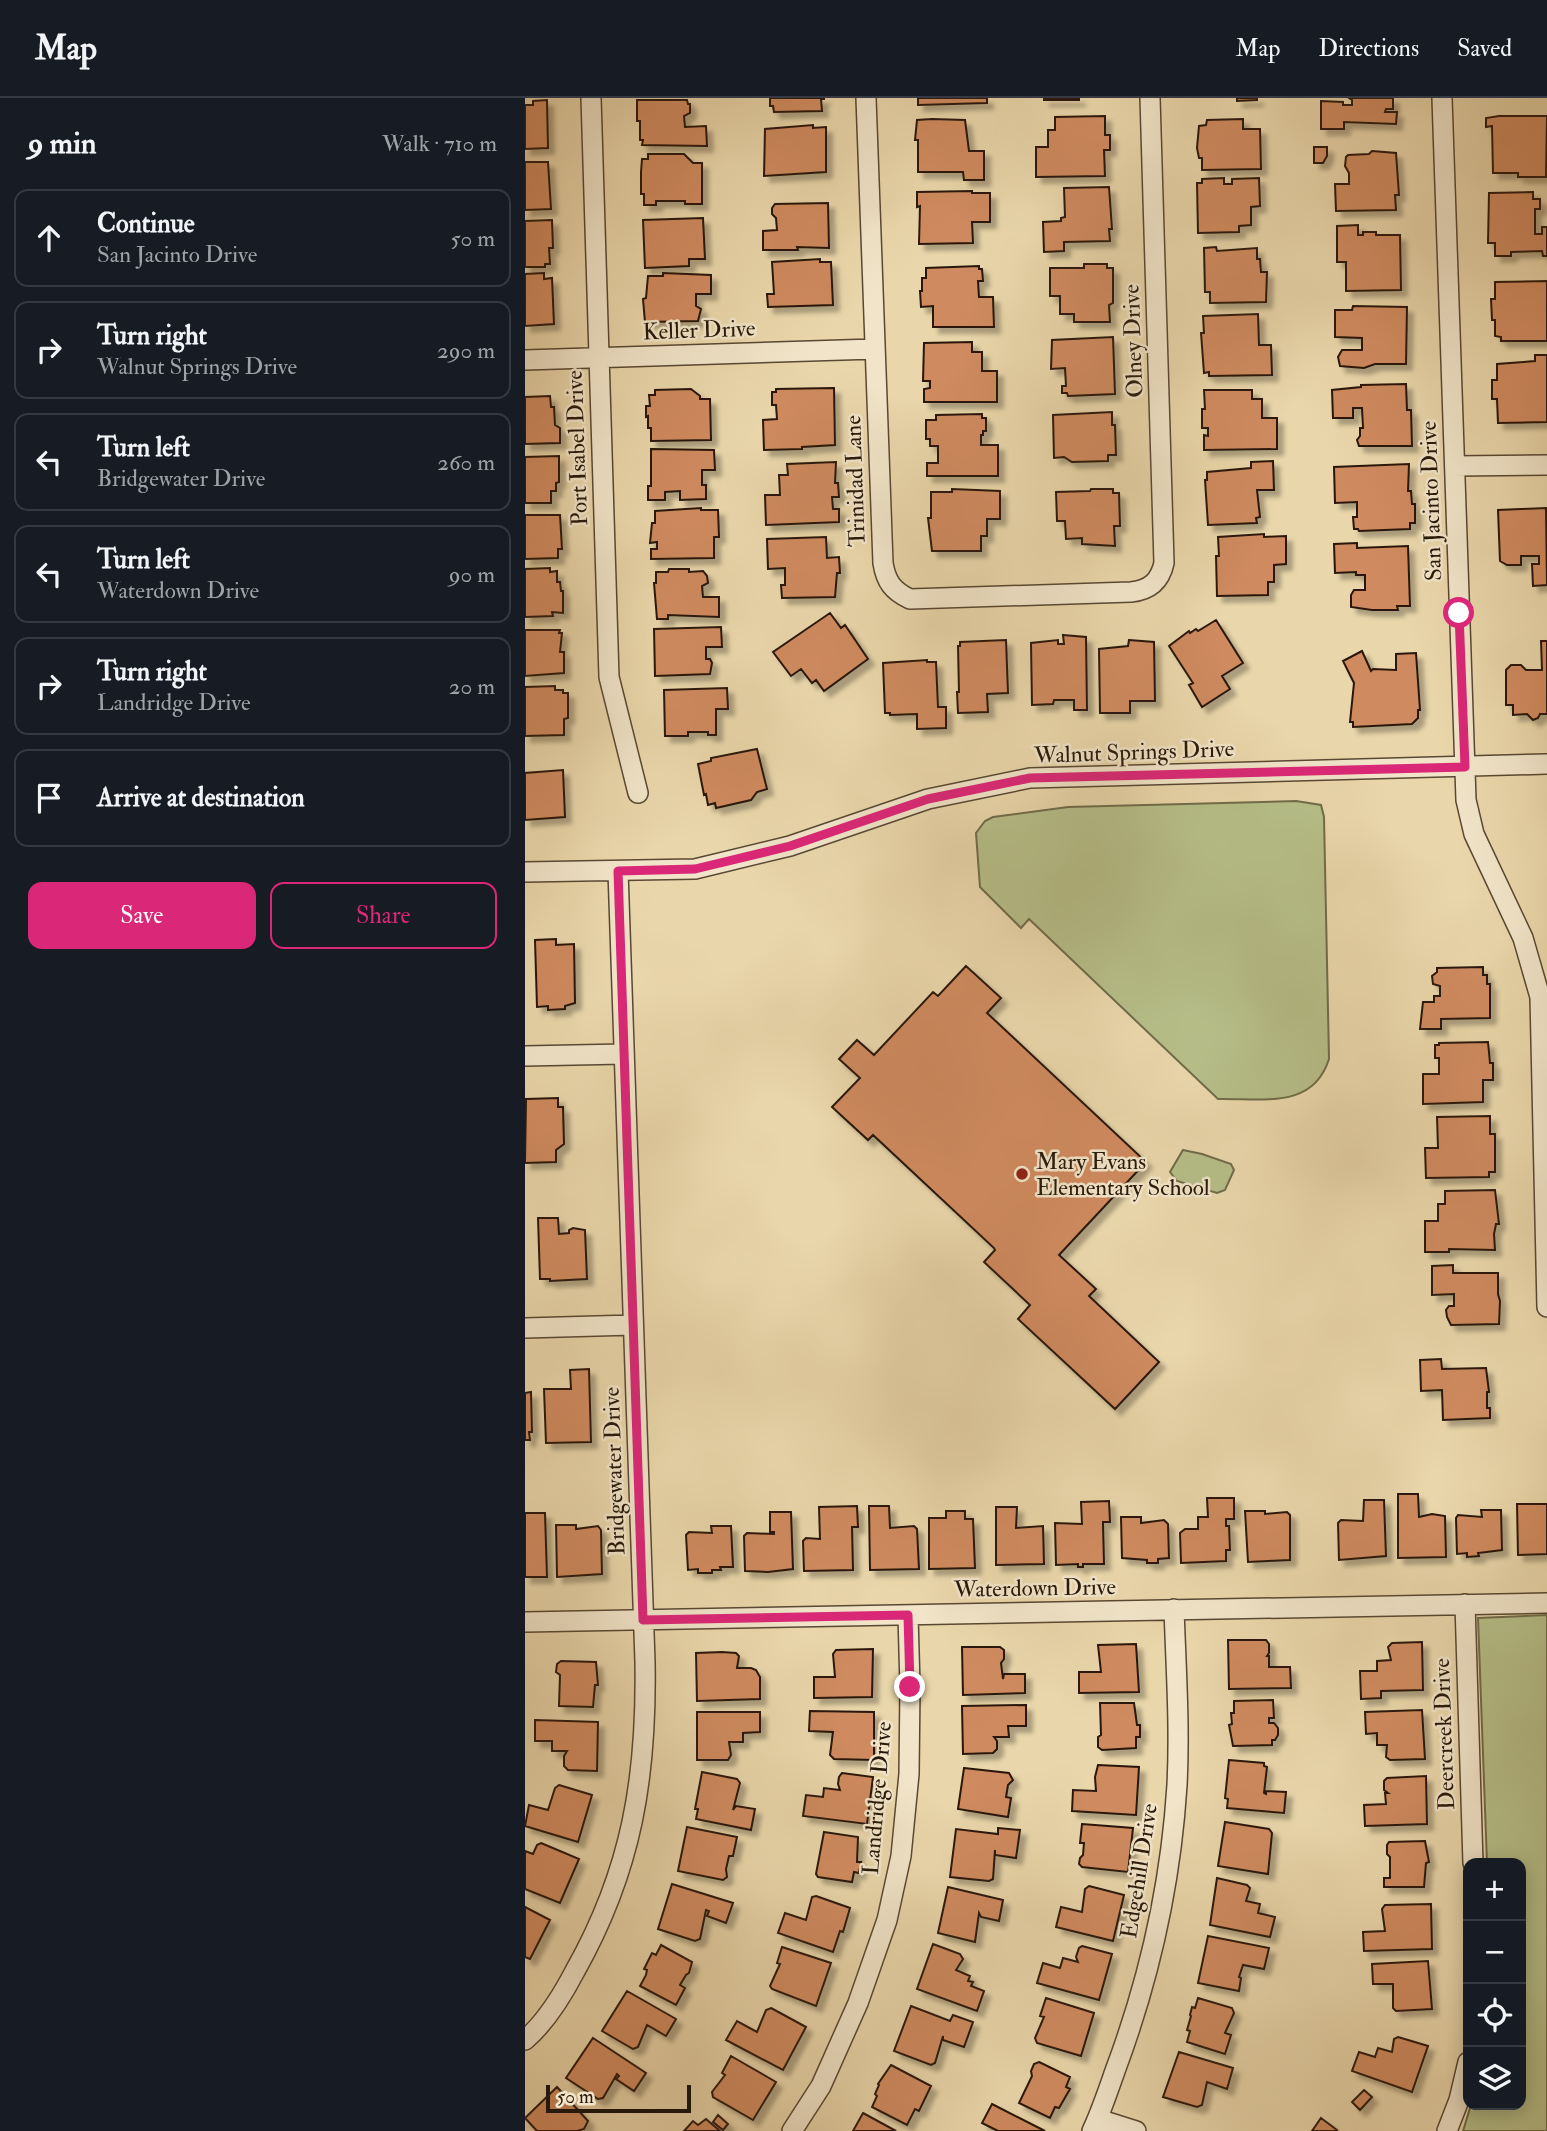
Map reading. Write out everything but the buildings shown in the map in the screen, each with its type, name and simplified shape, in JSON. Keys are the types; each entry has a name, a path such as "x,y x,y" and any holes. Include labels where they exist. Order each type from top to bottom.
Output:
{"street":[{"name":"Port Isabel Drive","path":"591,98 609,677 638,793"},
{"name":"Trinidad Lane","path":"866,98 883,563 890,586 911,599 1131,592 1141,591 1157,581"},
{"name":"Olney Drive","path":"1150,98 1164,563 1157,581"},
{"name":"San Jacinto Drive","path":"1442,98 1466,800 1474,834 1523,938 1540,997 1547,1307"},
{"name":"Keller Drive","path":"525,360 874,349"},
{"path":"1455,466 1547,465"},
{"name":"Walnut Springs Drive","path":"525,872 695,869 790,846 928,799 1030,778 1547,764"},
{"name":"Bridgewater Drive","path":"525,2040 563,1993 610,1900 629,1840 641,1778 645,1708 643,1620 618,871"},
{"path":"525,1056 624,1054"},
{"path":"525,1328 633,1325"},
{"name":"Waterdown Drive","path":"525,1622 1547,1603"},
{"name":"Deercreek Drive","path":"1465,1604 1473,1858"},
{"name":"Edgehill Drive","path":"1095,2125 1128,2038 1151,1955 1167,1871 1177,1786 1174,1609"},
{"name":"Landridge Drive","path":"792,2131 821,2086 859,2003 887,1920 901,1856 909,1774 908,1615"},
{"path":"1447,2131 1463,2083"},
{"path":"1095,2125 1136,2131"}],"green space":[{"path":"1296,801 1321,805 1324,817 1329,1059 1311,1087 1284,1098 1218,1099 1029,919 1021,928 980,887 976,833 985,821 993,817 1068,807"},
{"path":"1183,1150 1231,1164 1234,1170 1225,1190 1217,1193 1177,1181 1170,1172"},
{"path":"1547,1615 1547,2131 1463,2131 1469,2110 1526,2110 1526,1858 1487,1858 1478,1618"}],"place":[{"name":"Mary Evans Elementary School","path":"1022,1174"}],"route":[{"path":"910,1687 908,1615 643,1620 618,871 695,869 790,846 928,799 1030,778 1465,767 1459,613"}]}
